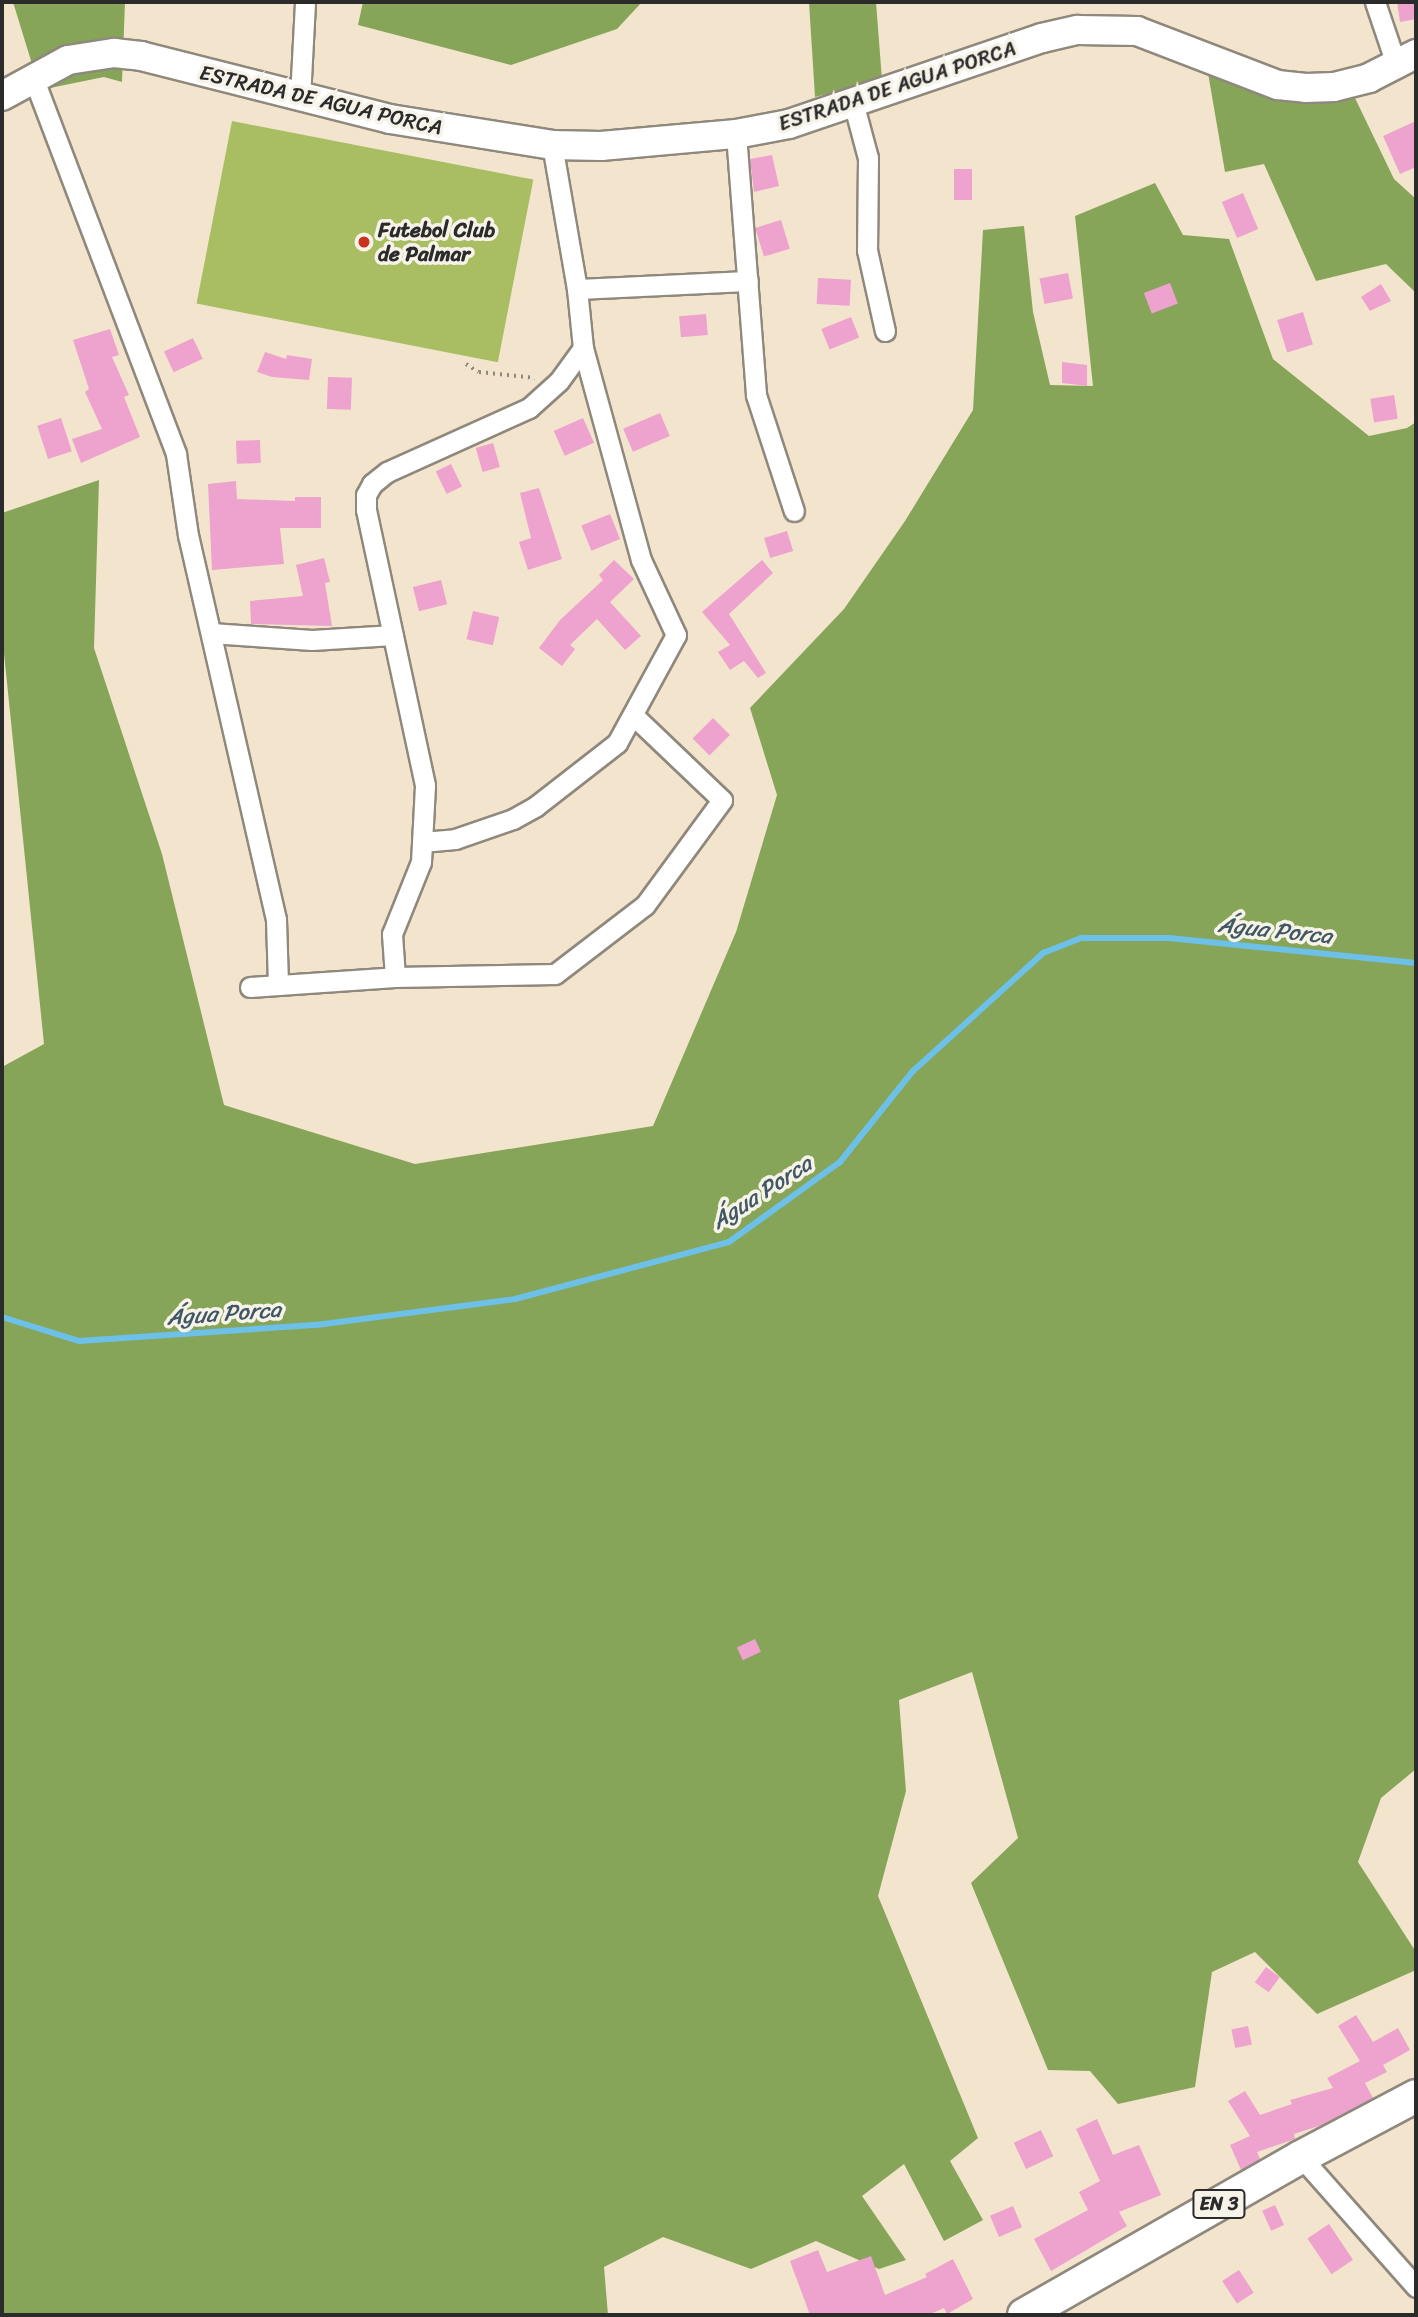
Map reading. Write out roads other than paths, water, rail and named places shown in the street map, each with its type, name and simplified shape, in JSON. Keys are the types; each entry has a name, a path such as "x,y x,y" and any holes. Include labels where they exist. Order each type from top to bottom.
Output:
{"main road":[{"name":"ESTRADA DE AGUA PORCA","path":"2,96 68,60 114,53 141,56 390,120 552,145 613,145 736,134 789,124 1042,37 1078,30 1136,31 1278,85 1306,88 1334,87 1369,78 1406,59"},
{"name":"EN 3","path":"1024,2315 1301,2157 1416,2096"}],"street":[{"path":"300,98 305,2"},
{"path":"1375,2 1406,59"},
{"path":"33,77 176,454 188,536 276,920 278,985"},
{"path":"853,102 868,158 867,250 885,331"},
{"path":"736,134 756,395 794,511"},
{"path":"422,842 456,839 479,832 536,806 617,743 677,635 641,560 583,348 577,289 552,145"},
{"path":"577,289 748,281"},
{"path":"395,977 392,934 421,862 425,785 366,510 366,495 372,484 387,472 530,408 559,381 583,348"},
{"path":"211,633 312,639 393,635"},
{"path":"250,987 395,977 555,974 645,905 722,800 633,715"},
{"path":"1301,2157 1416,2287"}],"waterway":[{"name":"Água Porca","path":"2,1317 79,1341 316,1325 515,1299 729,1242 840,1162 913,1071 1043,953 1081,938 1169,938 1416,963"}],"place":[{"name":"Futebol Club de Palmar","path":"364,242"}]}
